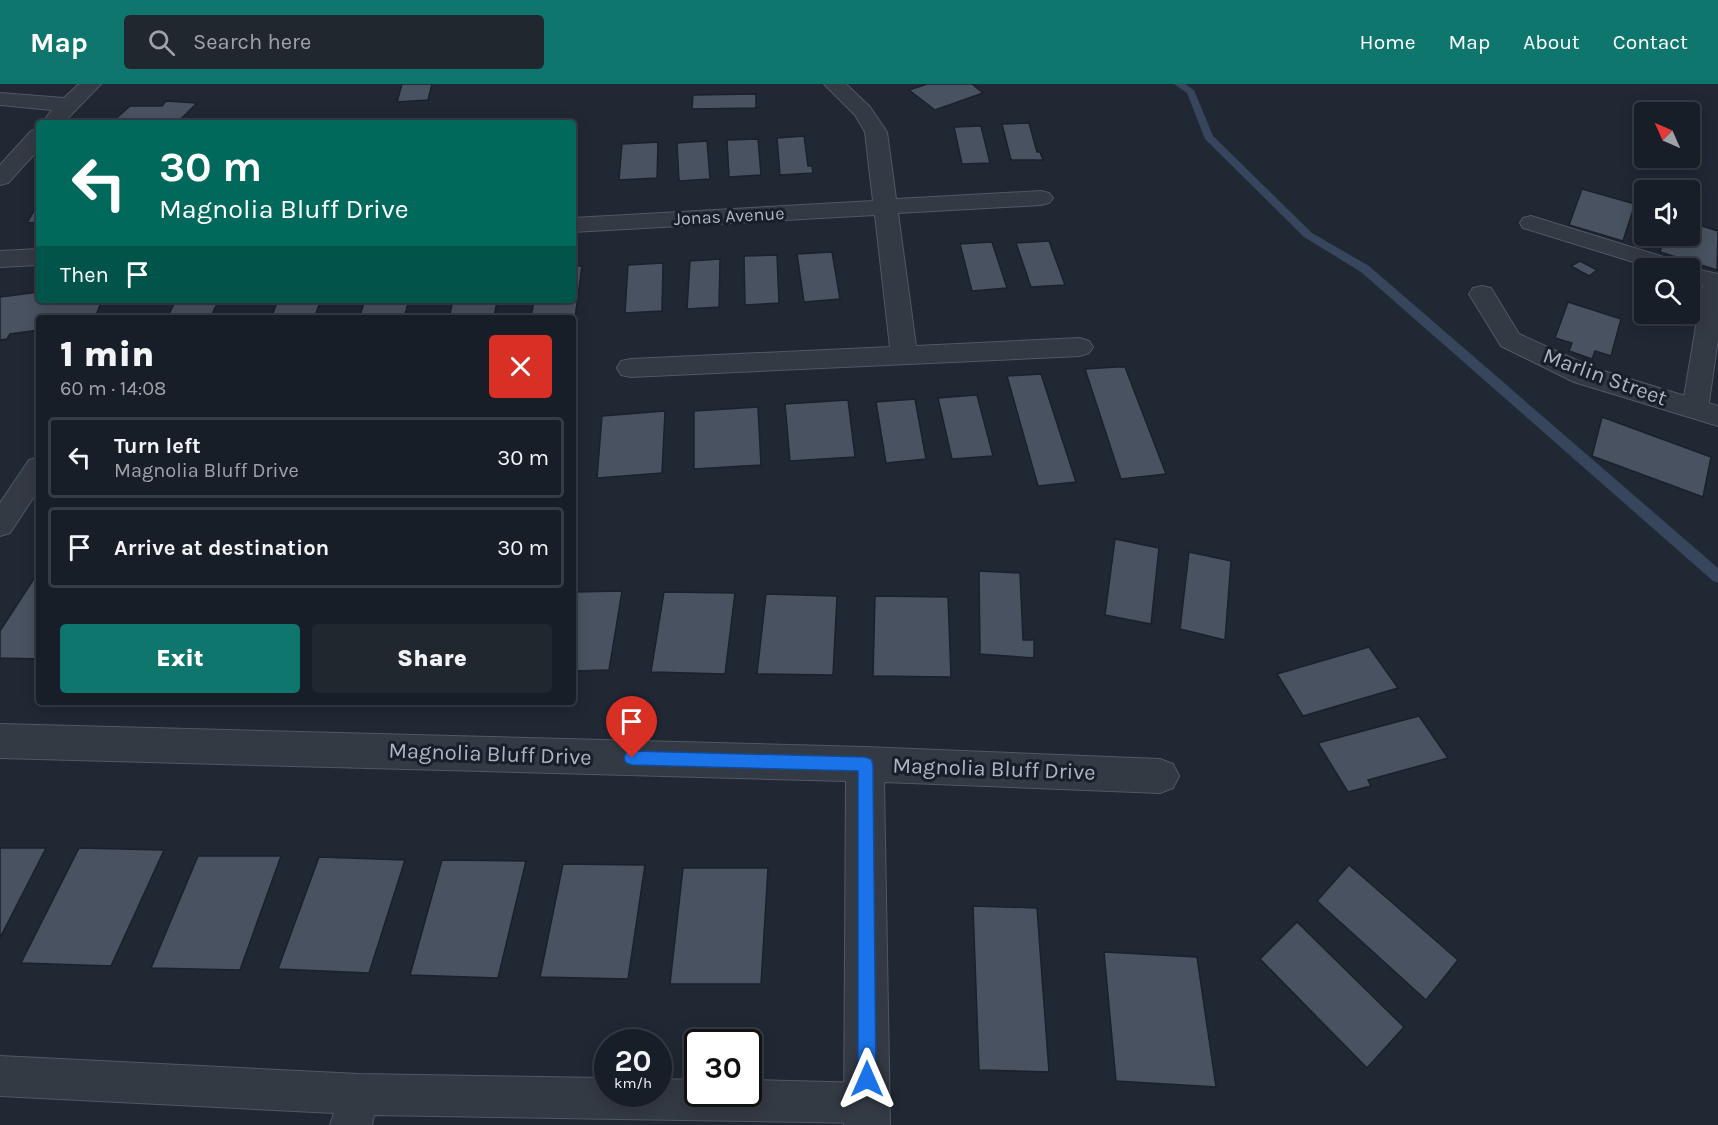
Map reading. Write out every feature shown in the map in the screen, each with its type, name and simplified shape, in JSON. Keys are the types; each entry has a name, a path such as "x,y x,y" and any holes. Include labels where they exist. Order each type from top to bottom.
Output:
{"street":[{"path":"54,120 91,84"},
{"path":"834,84 863,111 876,132 904,355"},
{"path":"0,99 68,105"},
{"path":"0,178 36,138"},
{"name":"Jonas Avenue","path":"576,225 1041,198"},
{"path":"0,259 36,257"},
{"name":"Marlin Street","path":"1482,294 1510,340 1584,375 1706,413"},
{"path":"631,368 1080,346"},
{"name":"Magnolia Bluff Drive","path":"0,741 865,764 1160,776"},
{"path":"865,764 867,1114"}],"lane":[{"path":"1531,223 1644,258"},
{"path":"1700,276 1716,281 1706,413"},
{"path":"0,525 36,471"},
{"path":"0,1076 355,1110 867,1114"}],"building":[{"path":"402,84 432,84 428,100 397,102"},
{"path":"927,84 972,84 983,93 935,110 909,90"},
{"path":"756,94 756,108 692,109 693,95"},
{"path":"166,101 197,103 180,120 114,120 130,106 162,106"},
{"path":"1029,123 1037,152 1040,152 1043,160 1011,160 1002,124"},
{"path":"981,126 990,163 962,164 954,127"},
{"path":"804,136 808,166 812,166 813,173 780,175 777,138"},
{"path":"758,139 761,175 729,177 727,140"},
{"path":"707,141 710,179 679,181 677,143"},
{"path":"658,142 657,178 619,180 622,144"},
{"path":"1582,189 1634,204 1623,241 1569,225"},
{"path":"36,207 36,222 27,223"},
{"path":"1700,225 1718,231 1717,270 1700,265 1700,258 1679,258 1660,252 1662,246 1700,246"},
{"path":"1049,241 1065,285 1031,287 1016,243"},
{"path":"992,242 1007,288 972,291 960,244"},
{"path":"832,252 840,299 804,302 797,254"},
{"path":"777,255 779,303 745,305 744,256"},
{"path":"720,259 719,307 687,309 690,261"},
{"path":"1580,261 1597,270 1589,276 1571,266"},
{"path":"663,263 662,311 625,313 628,265"},
{"path":"576,266 582,266 575,315 532,315 534,303 576,303"},
{"path":"36,292 36,303 101,303 96,315 36,315 36,330 10,334 7,339 0,340 0,297"},
{"path":"1568,302 1621,319 1611,356 1595,351 1592,359 1569,351 1572,343 1555,338"},
{"path":"174,303 218,303 212,315 168,315"},
{"path":"277,303 320,303 315,315 272,315"},
{"path":"364,303 408,303 405,315 360,315"},
{"path":"452,303 496,303 494,315 450,315"},
{"path":"1125,367 1166,474 1121,479 1085,369"},
{"path":"1041,374 1076,482 1038,486 1007,376"},
{"path":"977,395 993,456 952,459 938,398"},
{"path":"915,399 926,459 886,463 876,402"},
{"path":"848,400 855,457 790,461 785,404"},
{"path":"758,407 761,465 694,469 694,411"},
{"path":"665,411 662,473 597,478 602,416"},
{"path":"1602,417 1711,457 1703,497 1592,456"},
{"path":"1115,539 1159,548 1151,624 1105,615"},
{"path":"1189,552 1231,561 1225,640 1180,629"},
{"path":"979,571 1020,573 1023,640 1034,640 1034,658 980,654"},
{"path":"36,577 36,659 0,658 0,631"},
{"path":"622,591 609,670 576,671 576,592"},
{"path":"664,592 735,593 725,674 651,672"},
{"path":"766,594 837,596 833,675 757,674"},
{"path":"875,596 948,597 951,677 873,676"},
{"path":"1369,647 1398,688 1303,716 1277,674"},
{"path":"1419,716 1448,758 1368,780 1371,786 1348,792 1318,743"},
{"path":"0,848 46,848 0,938"},
{"path":"79,848 164,850 111,966 21,963"},
{"path":"198,856 281,856 240,970 151,968"},
{"path":"319,857 405,860 369,973 278,969"},
{"path":"442,860 526,861 498,978 410,975"},
{"path":"563,864 645,865 628,979 540,977"},
{"path":"1349,865 1458,960 1426,1000 1317,901"},
{"path":"683,868 768,868 761,984 670,984"},
{"path":"973,906 1037,908 1049,1072 979,1070"},
{"path":"1297,922 1404,1027 1367,1068 1260,959"},
{"path":"1104,952 1197,957 1216,1087 1116,1081"}],"waterway":[{"path":"1179,84 1191,92 1209,137 1308,235 1365,269 1718,577"}],"route":[{"path":"632,758 865,764 867,1079"}]}
